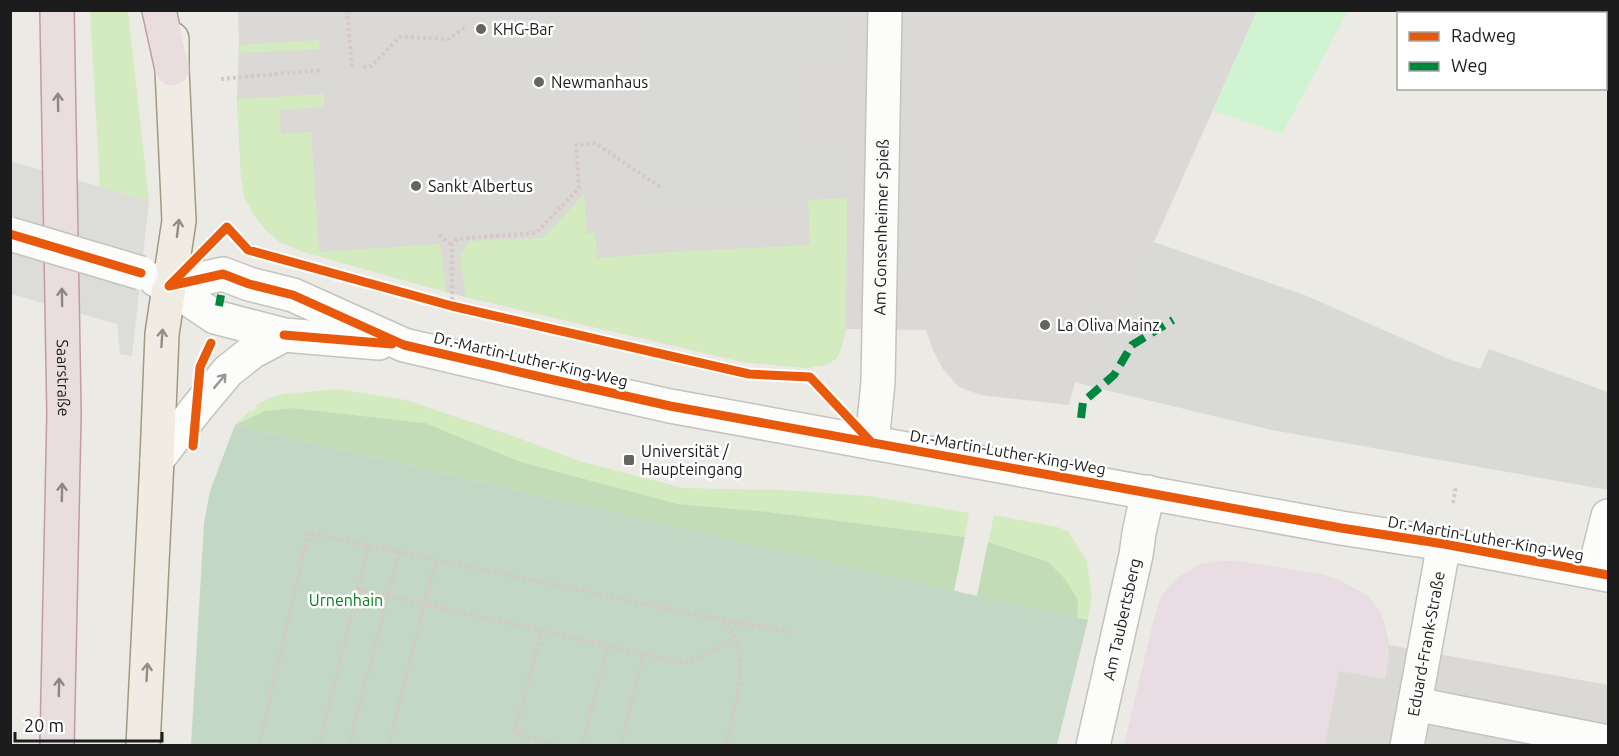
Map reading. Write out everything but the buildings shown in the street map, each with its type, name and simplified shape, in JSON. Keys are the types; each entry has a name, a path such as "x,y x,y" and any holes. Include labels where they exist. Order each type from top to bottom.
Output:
{"highway":[{"name":"Saarstraße","path":"57,10 64,414 57,746"},
{"path":"159,10 172,69"}],"main road":[{"path":"143,746 162,333 155,279 179,221 172,69 173,10"}],"street":[{"name":"Am Gonsenheimer Spieß","path":"872,443 878,382 885,10"},
{"path":"10,234 155,279"},
{"name":"Dr.-Martin-Luther-King-Weg","path":"155,279 223,274 249,284 293,295 404,345"},
{"name":"Dr.-Martin-Luther-King-Weg","path":"155,279 215,317 284,335 404,345 670,406 1601,574"},
{"path":"157,460 228,371 252,352 284,335"},
{"name":"Am Taubertsberg","path":"1093,746 1148,492"},
{"path":"1601,574 1608,516"},
{"name":"Eduard-Frank-Straße","path":"1407,746 1444,544"},
{"path":"1415,704 1608,742"}],"path":[{"path":"347,10 352,68"},
{"path":"363,67 371,66 400,37 448,39 467,26"},
{"path":"222,79 321,70"},
{"path":"452,306 452,245 457,239 536,233 579,188 576,145 595,143 660,187"},
{"path":"439,235 452,245"},
{"path":"259,746 308,533 723,620 792,632"},
{"path":"319,746 369,546"},
{"path":"349,746 399,552"},
{"path":"388,746 436,560"},
{"path":"358,589 683,663 712,651 734,636"},
{"path":"723,620 734,636 739,655 739,690 725,746"},
{"path":"542,631 514,733 562,746"},
{"path":"582,746 608,647"},
{"path":"621,746 643,655"}],"shaded area":[{"name":"Newmanhaus","path":"238,11 1257,11 1154,242 1132,300 1093,387 1075,382 1069,405 981,395 959,387 943,369 926,330 846,329 836,359 825,365 808,368 743,362 453,294 304,252 280,242 256,218 245,199 241,177 237,99"},
{"path":"641,11 843,11 844,59 802,60 802,152 846,153 847,198 646,208"},
{"path":"1154,242 1307,296 1451,360 1480,369 1489,349 1608,392 1608,490 1272,430 1093,387 1132,300"},
{"path":"1224,561 1324,575 1339,580 1368,596 1379,610 1389,645 1608,685 1608,745 1124,746 1162,595 1179,577 1201,564"},
{"path":"1224,561 1324,575 1339,580 1368,596 1379,610 1388,645 1389,659 1385,679 1339,671 1325,745 1124,745 1162,595 1179,577 1201,564"}],"green space":[{"path":"90,11 128,11 149,201 100,187"},
{"path":"1257,11 1348,11 1282,134 1213,111"},
{"path":"319,40 320,49 238,53 239,45"},
{"path":"324,94 324,107 279,110 281,134 311,132 319,252 440,244 446,292 304,252 280,242 256,218 245,199 241,177 237,99"},
{"path":"584,194 587,234 595,233 597,258 810,245 808,199 847,198 846,329 836,359 825,365 808,368 743,362 466,297 460,256 469,241 543,238"},
{"path":"338,389 406,400 579,461 683,488 781,490 869,496 969,513 965,537 769,512 678,504 521,462 424,423 292,408 265,411 235,425 250,410 252,412 257,408 255,406 269,398 284,394"},
{"path":"292,408 425,423 521,462 678,504 769,512 965,537 954,591 235,425 265,411"},
{"name":"Urnenhain","path":"235,425 1088,620 1057,745 191,745 204,523 210,491"},
{"path":"994,515 1068,531 1087,561 1092,598 1088,620 977,596"},
{"path":"988,542 1048,562 1065,579 1078,600 1077,618 977,596"}],"pier":[{"path":"10,161 149,201 132,356 120,354 117,324 11,294"}],"marked path":[{"path":"219,306 221,295"},
{"path":"1081,418 1083,402 1114,375 1132,345 1173,320"}],"cycle path":[{"path":"169,286 227,227 248,250 452,306 749,374 810,377 872,443"},
{"path":"10,234 141,273"},
{"path":"169,286 223,274 249,284 293,295 404,345 670,406 1608,575"},
{"path":"284,335 392,344"},
{"path":"193,446 200,367 211,343"}],"place":[{"name":"KHG-Bar","path":"481,29"},
{"name":"Newmanhaus","path":"539,82"},
{"name":"Sankt Albertus","path":"416,186"},
{"name":"La Oliva Mainz","path":"1045,325"},
{"name":"Universität / Haupteingang","path":"629,460"}]}
